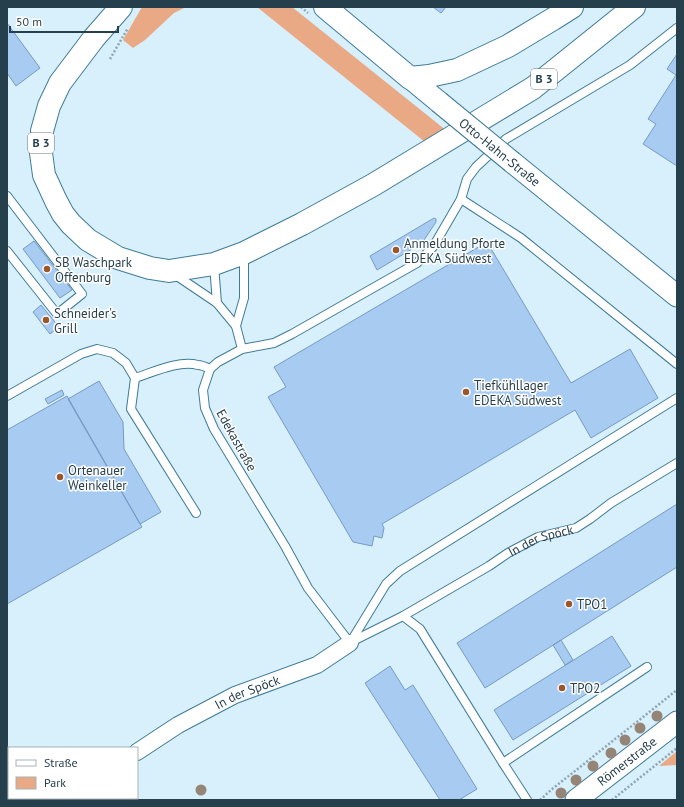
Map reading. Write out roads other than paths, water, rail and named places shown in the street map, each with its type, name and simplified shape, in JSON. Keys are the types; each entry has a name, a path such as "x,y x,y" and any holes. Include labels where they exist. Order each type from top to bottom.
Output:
{"main road":[{"name":"Otto-Hahn-Straße","path":"325,7 410,78"},
{"path":"410,78 429,76 457,70 508,46 572,7"},
{"name":"B 3","path":"126,15 94,38 60,83 49,106 42,132 41,153 44,175 63,214 88,240 118,258 150,268 169,271 214,264 244,253 302,224 373,185 534,88 634,7"}],"street":[{"name":"Otto-Hahn-Straße","path":"410,78 677,296"},
{"name":"In der Spöck","path":"138,751 178,725 235,695 317,665 350,643"},
{"name":"Römerstraße","path":"576,800 677,722"}],"lane":[{"path":"135,378 162,369 184,364 197,364 210,369 218,362 242,350 274,343 417,263 433,248 461,199 467,179 476,166 506,139 630,65 677,28"},
{"path":"7,196 82,294 57,314 7,251"},
{"path":"461,199 521,238 677,364"},
{"path":"236,326 244,298 244,253"},
{"path":"214,264 217,303"},
{"path":"169,271 217,303 236,326 242,350"},
{"path":"7,396 81,354 97,349 113,353 126,363 135,378 131,409 196,513"},
{"name":"Edekastraße","path":"210,369 203,390 205,408 214,429 285,546 308,588 350,643"},
{"path":"350,643 386,584 400,571 677,398"},
{"name":"In der Spöck","path":"350,643 402,616 508,553 538,537 576,528 611,503 677,462"},
{"path":"402,616 420,629 527,800"},
{"path":"503,763 647,667"}],"place":[{"name":"Anmeldung Pforte EDEKA Südwest","path":"396,250"},
{"name":"SB Waschpark Offenburg","path":"47,269"},
{"name":"Schneider's Grill","path":"46,320"},
{"name":"Tiefkühllager EDEKA Südwest","path":"466,392"},
{"name":"Ortenauer Weinkeller","path":"60,477"},
{"name":"TPO1","path":"569,604"},
{"name":"TPO2","path":"562,688"}]}
